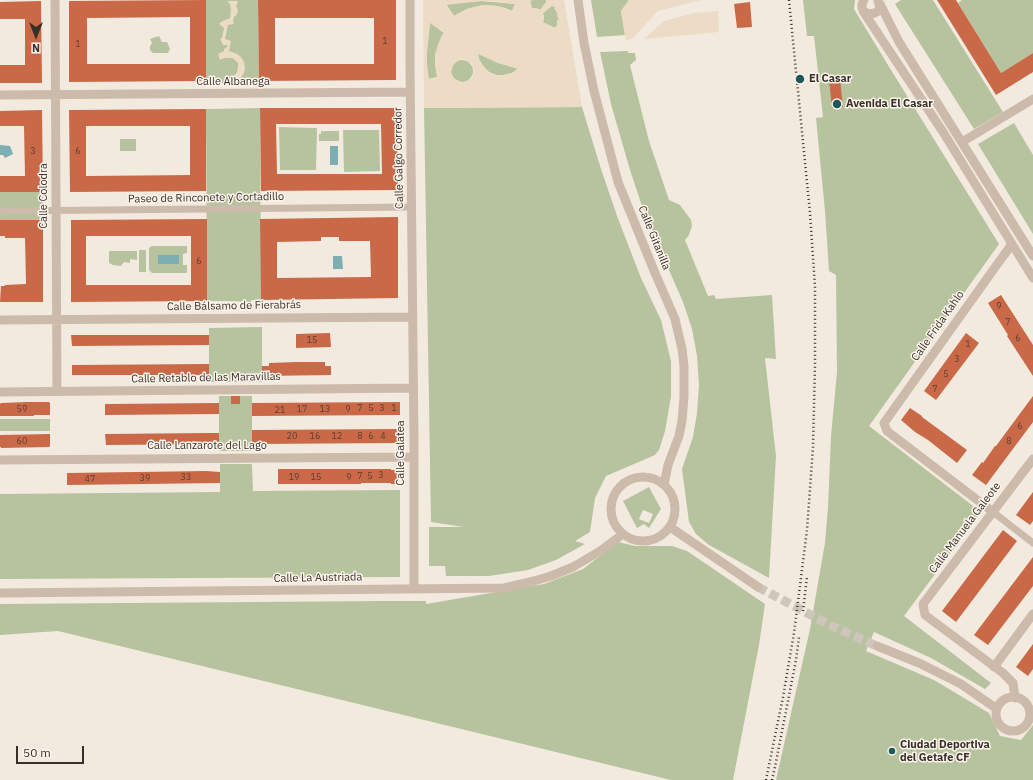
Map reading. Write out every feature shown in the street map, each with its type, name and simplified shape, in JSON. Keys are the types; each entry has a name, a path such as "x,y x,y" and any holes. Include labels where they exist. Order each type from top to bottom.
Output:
{"street":[{"name":"Calle Colodra","path":"55,0 57,391"},
{"name":"Calle Galgo Corredor","path":"410,0 412,317"},
{"name":"Calle Gitanilla","path":"578,0 584,43 594,91 618,182 675,319 682,349 684,366 684,397 682,421 679,436 668,465 664,485"},
{"path":"862,4 869,14 875,13 880,8 879,1"},
{"path":"879,1 900,42 1033,256"},
{"path":"862,4 1033,278"},
{"name":"Calle Albanega","path":"0,95 410,92"},
{"path":"962,142 1033,98"},
{"name":"Paseo de Rinconete y Cortadillo","path":"0,211 411,207"},
{"name":"Calle Frida Kahlo","path":"993,512 887,431 884,423 1012,244"},
{"name":"Calle Bálsamo de Fierabrás","path":"0,320 412,317"},
{"name":"Calle Galatea","path":"412,317 414,589"},
{"name":"Calle Retablo de las Maravillas","path":"0,392 413,388"},
{"name":"Calle Lanzarote del Lago","path":"0,460 414,457"},
{"name":"Calle Manuela Galeote","path":"994,667 925,614 923,604 1033,458"},
{"path":"646,477 655,479 664,485 672,495 675,506 670,527 660,536 650,540 643,541 632,539 623,534 613,521 611,510 612,499 620,487 628,481 635,478 646,477"},
{"path":"993,512 1033,543"},
{"path":"670,527 758,587"},
{"name":"Calle La Austriada","path":"0,593 504,588 551,576 573,567 600,551 623,534"},
{"path":"1016,698 1013,683 994,667 1033,614"},
{"path":"877,646 920,663 961,684 997,709"},
{"path":"1016,698 1021,699 1031,707 1030,718 1028,723 1020,730 1009,731 1000,725 997,720 997,709 1004,700 1016,698"}],"green space":[{"path":"206,0 258,0 259,81 236,83 237,81 226,81 226,83 213,83 212,81 206,81"},
{"path":"591,0 629,0 621,11 625,35 597,37"},
{"path":"803,0 855,0 854,9 999,244 869,426 981,512 904,616 991,683 985,689 931,658 874,632 866,651 934,680 989,713 1000,736 1021,740 1033,725 1033,780 776,780 810,629 825,543 831,436 837,372 836,275 829,271 816,118 823,117 814,36 807,36"},
{"path":"901,0 933,0 1003,112 974,129 895,4"},
{"path":"962,0 1033,0 1033,53 1001,73 958,3"},
{"path":"481,1 515,4 512,11 498,6 483,5 467,9 454,16 446,4"},
{"path":"530,1 547,1 540,10 532,8"},
{"path":"552,5 556,8 555,9 558,13 559,21 557,21 558,25 555,28 543,23 543,13"},
{"path":"430,22 444,33 441,37 437,77 428,79 427,51"},
{"path":"159,36 162,42 167,42 170,49 168,53 153,53 150,50 152,43 150,39"},
{"path":"628,51 628,53 635,53 636,60 630,65 649,141 669,200 680,205 691,220 692,226 689,235 685,240 708,296 714,295 716,299 772,295 776,359 765,358 776,456 769,578 709,545 696,534 689,522 682,469 693,437 697,413 699,385 697,356 692,329 683,302 643,209 611,104 600,52"},
{"path":"478,53 498,63 519,68 512,73 496,75 489,72 483,66 479,59"},
{"path":"458,60 466,60 473,67 473,75 466,82 458,82 451,75 451,67"},
{"path":"582,107 617,216 641,278 661,320 671,361 671,397 665,431 659,450 655,455 606,476 595,498 590,532 575,541 585,544 556,560 528,570 489,576 446,576 445,566 429,566 429,527 464,527 431,522 424,108"},
{"path":"260,108 261,300 251,300 251,302 207,301 206,109"},
{"path":"1014,123 1033,155 1033,234 978,144"},
{"path":"279,127 317,128 316,170 280,170"},
{"path":"343,130 379,130 380,171 344,172"},
{"path":"321,131 339,131 339,141 319,141 319,134 321,134"},
{"path":"120,139 136,139 136,151 120,151"},
{"path":"0,192 43,192 43,220 0,220"},
{"path":"152,246 187,246 187,253 183,254 183,265 187,265 187,273 152,273 149,270 149,248"},
{"path":"139,250 146,250 146,272 139,272"},
{"path":"109,251 137,251 137,260 130,259 130,263 124,262 121,266 113,265 109,263"},
{"path":"262,327 262,382 209,382 209,328"},
{"path":"219,396 252,396 252,451 219,451"},
{"path":"0,419 50,419 50,431 0,431"},
{"path":"220,464 252,464 253,491 400,490 400,577 0,579 0,494 220,492"},
{"path":"649,487 661,509 649,528 644,524 637,528 623,501","holes":["643,510 653,514 649,523 639,519"]},
{"path":"618,542 635,546 672,546 687,551 765,604 759,645 733,780 671,780 58,631 0,635 0,604 426,601 426,604 544,584 583,569"}],"shaded area":[{"path":"423,0 532,0 530,2 532,8 540,10 546,0 564,0 582,107 424,108","holes":["481,1 515,4 512,11 498,6 483,5 467,9 454,16 446,5","552,6 555,7 554,8 558,13 558,25 555,28 543,22 543,13","430,23 444,33 435,54 437,77 429,79 427,51","478,54 498,63 518,69 512,73 496,75 489,72 483,66","462,59 472,64 474,71 472,78 466,82 455,79 451,73 453,65"]},
{"path":"629,0 701,0 658,11 633,38 626,41 621,11"},
{"path":"227,1 238,2 236,6 238,10 237,14 233,20 234,24 228,25 225,39 231,41 229,51 237,54 244,62 244,73 236,83 234,83 234,76 237,72 238,63 232,58 224,58 220,60 218,54 224,51 228,45 223,45 220,39 222,38 224,28 219,24 230,18 231,9 230,4"},
{"path":"718,11 719,32 644,39 664,21 694,13"}],"water":[{"path":"0,145 10,146 13,154 5,158 3,155 0,155"},
{"path":"330,146 338,146 338,165 330,165"},
{"path":"158,255 179,255 179,264 158,264"},
{"path":"333,256 342,256 343,269 333,269"}],"building":[{"path":"206,0 206,81 69,82 69,1","holes":["190,17 190,64 87,64 87,18"]},
{"path":"258,0 396,0 396,80 259,81","holes":["275,18 374,18 374,64 275,64"]},
{"path":"937,0 956,0 1001,73 1033,53 1033,72 996,95"},
{"path":"41,1 42,83 0,83 0,65 25,65 25,19 0,19 0,2"},
{"path":"750,2 752,27 737,28 734,4"},
{"path":"840,79 843,107 832,108 829,80"},
{"path":"260,108 397,108 398,190 261,191","holes":["276,124 381,124 382,174 277,174"]},
{"path":"206,109 206,191 70,192 69,110","holes":["86,126 190,126 190,175 86,176"]},
{"path":"42,110 43,192 0,192 0,176 25,176 24,126 0,126 0,111"},
{"path":"398,217 398,298 261,300 260,219","holes":["321,237 339,237 339,241 370,241 371,277 277,278 277,242 321,241"]},
{"path":"207,219 207,301 71,302 71,220","holes":["86,236 191,236 191,285 86,285"]},
{"path":"0,220 43,220 43,302 0,302 1,286 26,284 25,238 5,238 5,236 0,236"},
{"path":"1001,295 1033,345 1033,376 988,303"},
{"path":"330,333 331,347 296,348 296,334"},
{"path":"966,333 979,343 936,400 924,391"},
{"path":"71,335 209,335 209,345 72,346"},
{"path":"325,362 325,366 331,366 331,375 262,376 262,366 269,366 269,363"},
{"path":"209,364 209,375 72,375 72,365"},
{"path":"231,396 240,396 240,404 231,404"},
{"path":"1033,396 1033,422 986,485 972,475 982,462 983,463"},
{"path":"49,402 50,415 0,416 1,403"},
{"path":"400,402 400,415 252,416 252,403"},
{"path":"219,403 219,414 105,415 105,404"},
{"path":"910,408 967,450 957,463 901,420"},
{"path":"400,429 400,443 252,444 252,430"},
{"path":"219,433 219,444 106,445 105,434"},
{"path":"50,434 49,447 0,447 0,435"},
{"path":"278,469 391,469 398,470 398,484 278,484"},
{"path":"220,472 220,483 67,485 67,473"},
{"path":"1033,492 1033,521 1030,525 1016,515"},
{"path":"1003,530 1017,541 956,622 942,611"},
{"path":"1033,557 1033,586 988,645 974,635"},
{"path":"1033,644 1033,669 1028,676 1016,667"}],"tunnel":[{"path":"758,587 830,625 877,646"}],"railway":[{"path":"766,780 794,633 807,530 813,447 815,287 810,213 789,0"},
{"path":"803,611 807,577"},
{"path":"772,780 796,660 799,637"}],"place":[{"name":"El Casar","path":"800,79"},
{"name":"Avenida El Casar","path":"837,104"},
{"name":"Ciudad Deportiva del Getafe CF","path":"892,751"}]}
